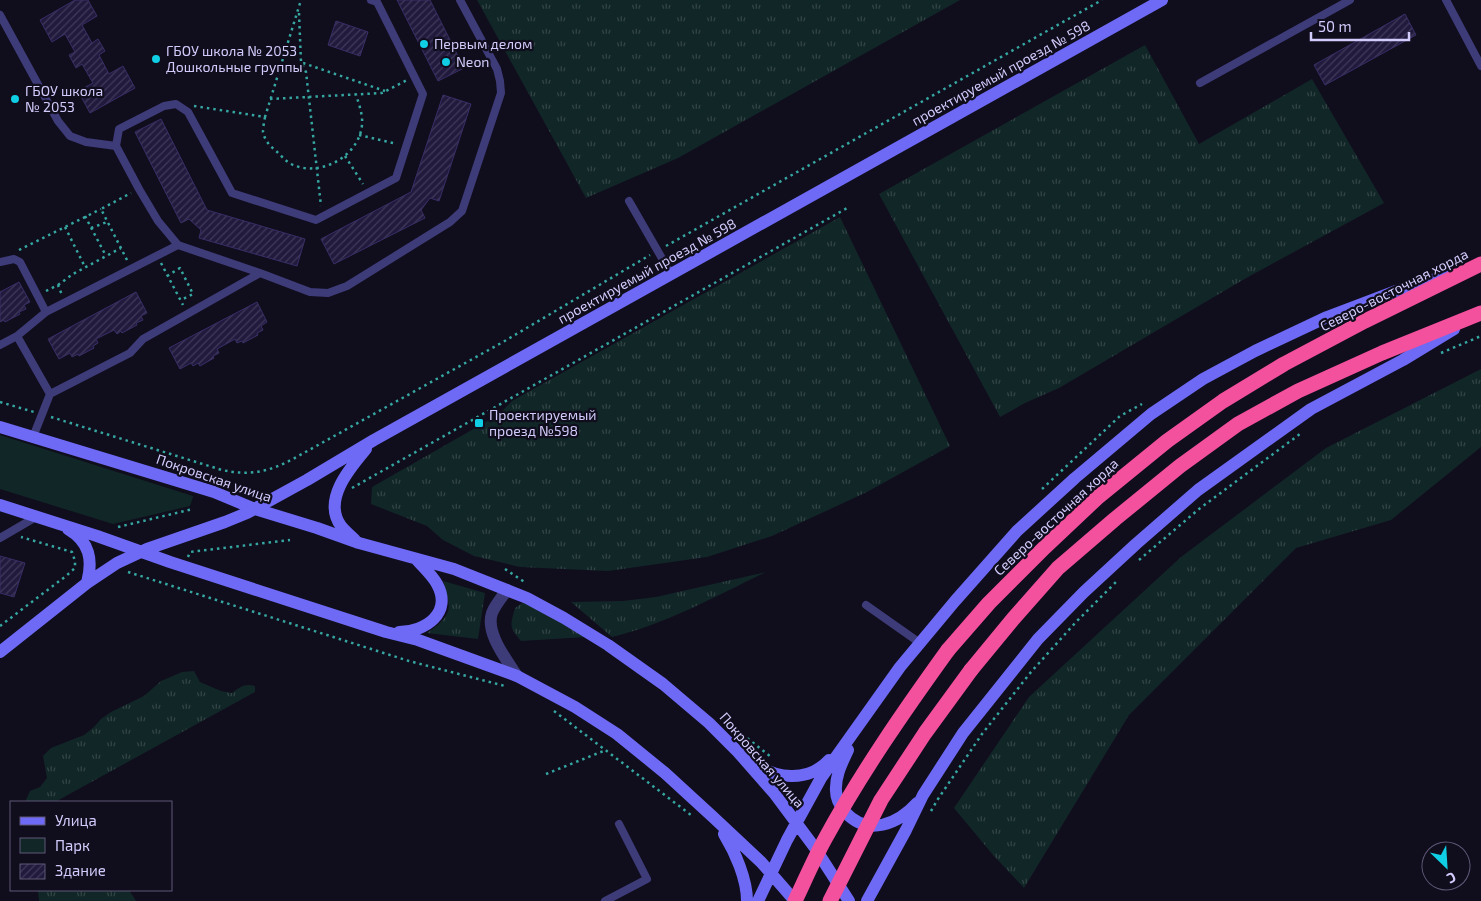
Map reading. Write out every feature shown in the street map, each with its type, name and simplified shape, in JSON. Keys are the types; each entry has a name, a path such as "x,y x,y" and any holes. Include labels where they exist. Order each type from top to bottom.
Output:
{"highway":[{"name":"Северо-восточная хорда","path":"795,901 824,840 859,780 908,705 948,650 989,602 1097,498 1167,441 1223,401 1284,364 1476,266"},
{"path":"830,901 881,800 925,733 971,670 1058,568 1173,472 1238,424 1298,391 1382,353 1479,314"}],"main road":[{"name":"проектируемый проезд № 598","path":"0,652 87,582 117,563 140,551 225,522 255,509 374,440 1162,0"},
{"path":"758,901 796,822 821,778 900,667 954,601 1017,531 1074,478 1151,414 1203,379 1255,351 1327,317 1393,292 1476,266"},
{"path":"867,901 923,795 963,733 1038,639 1084,592 1142,538 1198,490 1311,409 1403,360 1479,314"},
{"name":"Покровская улица","path":"0,427 214,492 255,509 317,528 359,544 454,569 527,598 564,618 608,644 663,684 709,723 738,752 774,793 834,875 849,901"},
{"path":"359,544 341,526 336,514 336,501 344,477 374,440"},
{"path":"0,506 60,524 185,567 386,632 418,640 517,676 575,707 617,734 665,773 713,817 771,873 795,901"},
{"path":"60,524 79,538 89,554 90,570 87,582"},
{"path":"386,632 402,632 420,628 434,619 438,613 442,600 441,592 433,578 417,560"},
{"path":"857,728 837,775 836,793 840,805 848,814 860,823 872,826 888,824 905,814 923,795"},
{"path":"738,752 762,769 779,776 805,775 825,764 857,728"},
{"path":"713,817 732,848 746,886 747,901"}],"street":[{"path":"507,590 492,613 491,628 497,644 517,676"}],"lane":[{"path":"371,0 377,2 424,94 396,178 316,220 232,193 188,112 176,104 164,106 119,130 116,146 158,221 178,245 310,292 328,292 348,286 450,222 462,211 501,93 497,69 460,0"},
{"path":"1200,83 1350,0"},
{"path":"1446,0 1481,66"},
{"path":"0,15 58,121 70,136 86,142 116,146"},
{"path":"629,201 671,274"},
{"path":"0,345 17,336 46,312 178,245"},
{"path":"1,261 14,259 20,262 46,312"},
{"path":"33,437 50,394 130,353 143,340 260,273"},
{"path":"17,336 50,394"},
{"path":"0,538 36,517"},
{"path":"866,605 920,642"},
{"path":"605,901 647,879 619,824"}],"path":[{"path":"301,0 265,117 263,132 268,144 290,164 307,168 330,165 345,156 359,135 362,125 361,111 356,95"},
{"path":"0,402 222,470 242,473 262,472 276,468 503,342 657,251 1102,0"},
{"path":"298,9 301,62 306,72 323,216"},
{"path":"301,62 386,91"},
{"path":"270,99 382,93 414,76"},
{"path":"176,104 265,117"},
{"path":"359,135 406,146"},
{"path":"345,156 368,193"},
{"path":"1,261 20,249 139,189"},
{"path":"346,492 849,207"},
{"path":"100,209 131,268"},
{"path":"86,216 106,256"},
{"path":"91,228 107,222"},
{"path":"65,227 85,267"},
{"path":"38,296 85,267 121,248"},
{"path":"181,300 193,294 180,268 167,276 188,314"},
{"path":"58,285 65,302"},
{"path":"1440,354 1481,336"},
{"path":"1138,561 1199,509 1302,432"},
{"path":"118,527 193,509"},
{"path":"0,626 75,568 72,552 8,533"},
{"path":"178,587 190,552 290,540"},
{"path":"126,572 409,661 509,688"},
{"path":"929,815 982,734 1031,672 1076,622 1118,580"},
{"path":"550,708 694,818"},
{"path":"546,774 606,750"}],"green space":[{"path":"477,0 960,0 678,158 586,198"},
{"path":"1145,45 1199,144 1312,79 1384,203 1248,277 1059,388 1025,403 1000,417 879,194"},
{"path":"840,217 950,446 867,492 772,536 707,557 608,571 520,567 474,556 443,540 427,526 371,504 372,487 498,415 512,401"},
{"path":"1481,369 1481,447 1391,520 1296,548 1129,715 1024,888 993,855 954,808 1029,697 1181,557 1326,448"},
{"path":"0,435 193,496 190,506 113,524 0,489"},
{"path":"766,572 671,617 612,637 571,602 623,601 656,597"},
{"path":"443,581 485,593 478,639 427,633 442,621 448,611 448,598"},
{"path":"525,601 586,637 521,641 514,632 512,623 515,608"},
{"path":"194,671 200,682 221,691 232,693 240,687 248,685 255,686 255,692 57,801 25,801 30,791 40,787 47,778 43,756 51,748 84,735 111,712 144,696 161,681 182,672"},
{"path":"38,891 130,891 136,901 39,901"}],"building":[{"path":"75,0 88,0 97,16 82,25 92,43 98,39 105,51 99,55 109,74 123,66 135,88 90,113 78,91 93,83 82,64 76,68 69,55 75,52 65,34 52,42 40,20"},
{"path":"397,0 430,0 464,68 438,81"},
{"path":"1405,14 1416,35 1325,85 1314,65"},
{"path":"336,21 368,32 360,56 328,45"},
{"path":"443,95 471,104 439,201 430,198 421,210 425,218 334,264 321,239 411,192"},
{"path":"161,119 207,210 305,239 297,266 199,238 201,230 189,219 181,223 135,132"},
{"path":"19,282 30,302 24,305 26,309 19,312 20,314 5,322 4,320 0,322 0,292"},
{"path":"136,292 147,313 141,316 143,320 122,333 121,331 117,334 114,330 96,339 98,343 93,346 94,348 79,356 78,354 72,357 70,353 59,359 48,339"},
{"path":"257,302 267,322 261,326 263,330 257,333 258,335 243,343 242,341 237,343 235,339 217,349 219,353 213,356 214,358 200,366 198,363 193,366 191,363 180,369 169,348"},
{"path":"0,556 25,563 14,597 0,593"}],"place":[{"name":"Первым делом","path":"424,44"},
{"name":"ГБОУ школа № 2053 Дошкольные группы","path":"156,59"},
{"name":"Neon","path":"446,62"},
{"name":"ГБОУ школа № 2053","path":"15,99"},
{"name":"Проектируемый проезд №598","path":"479,423"}]}
